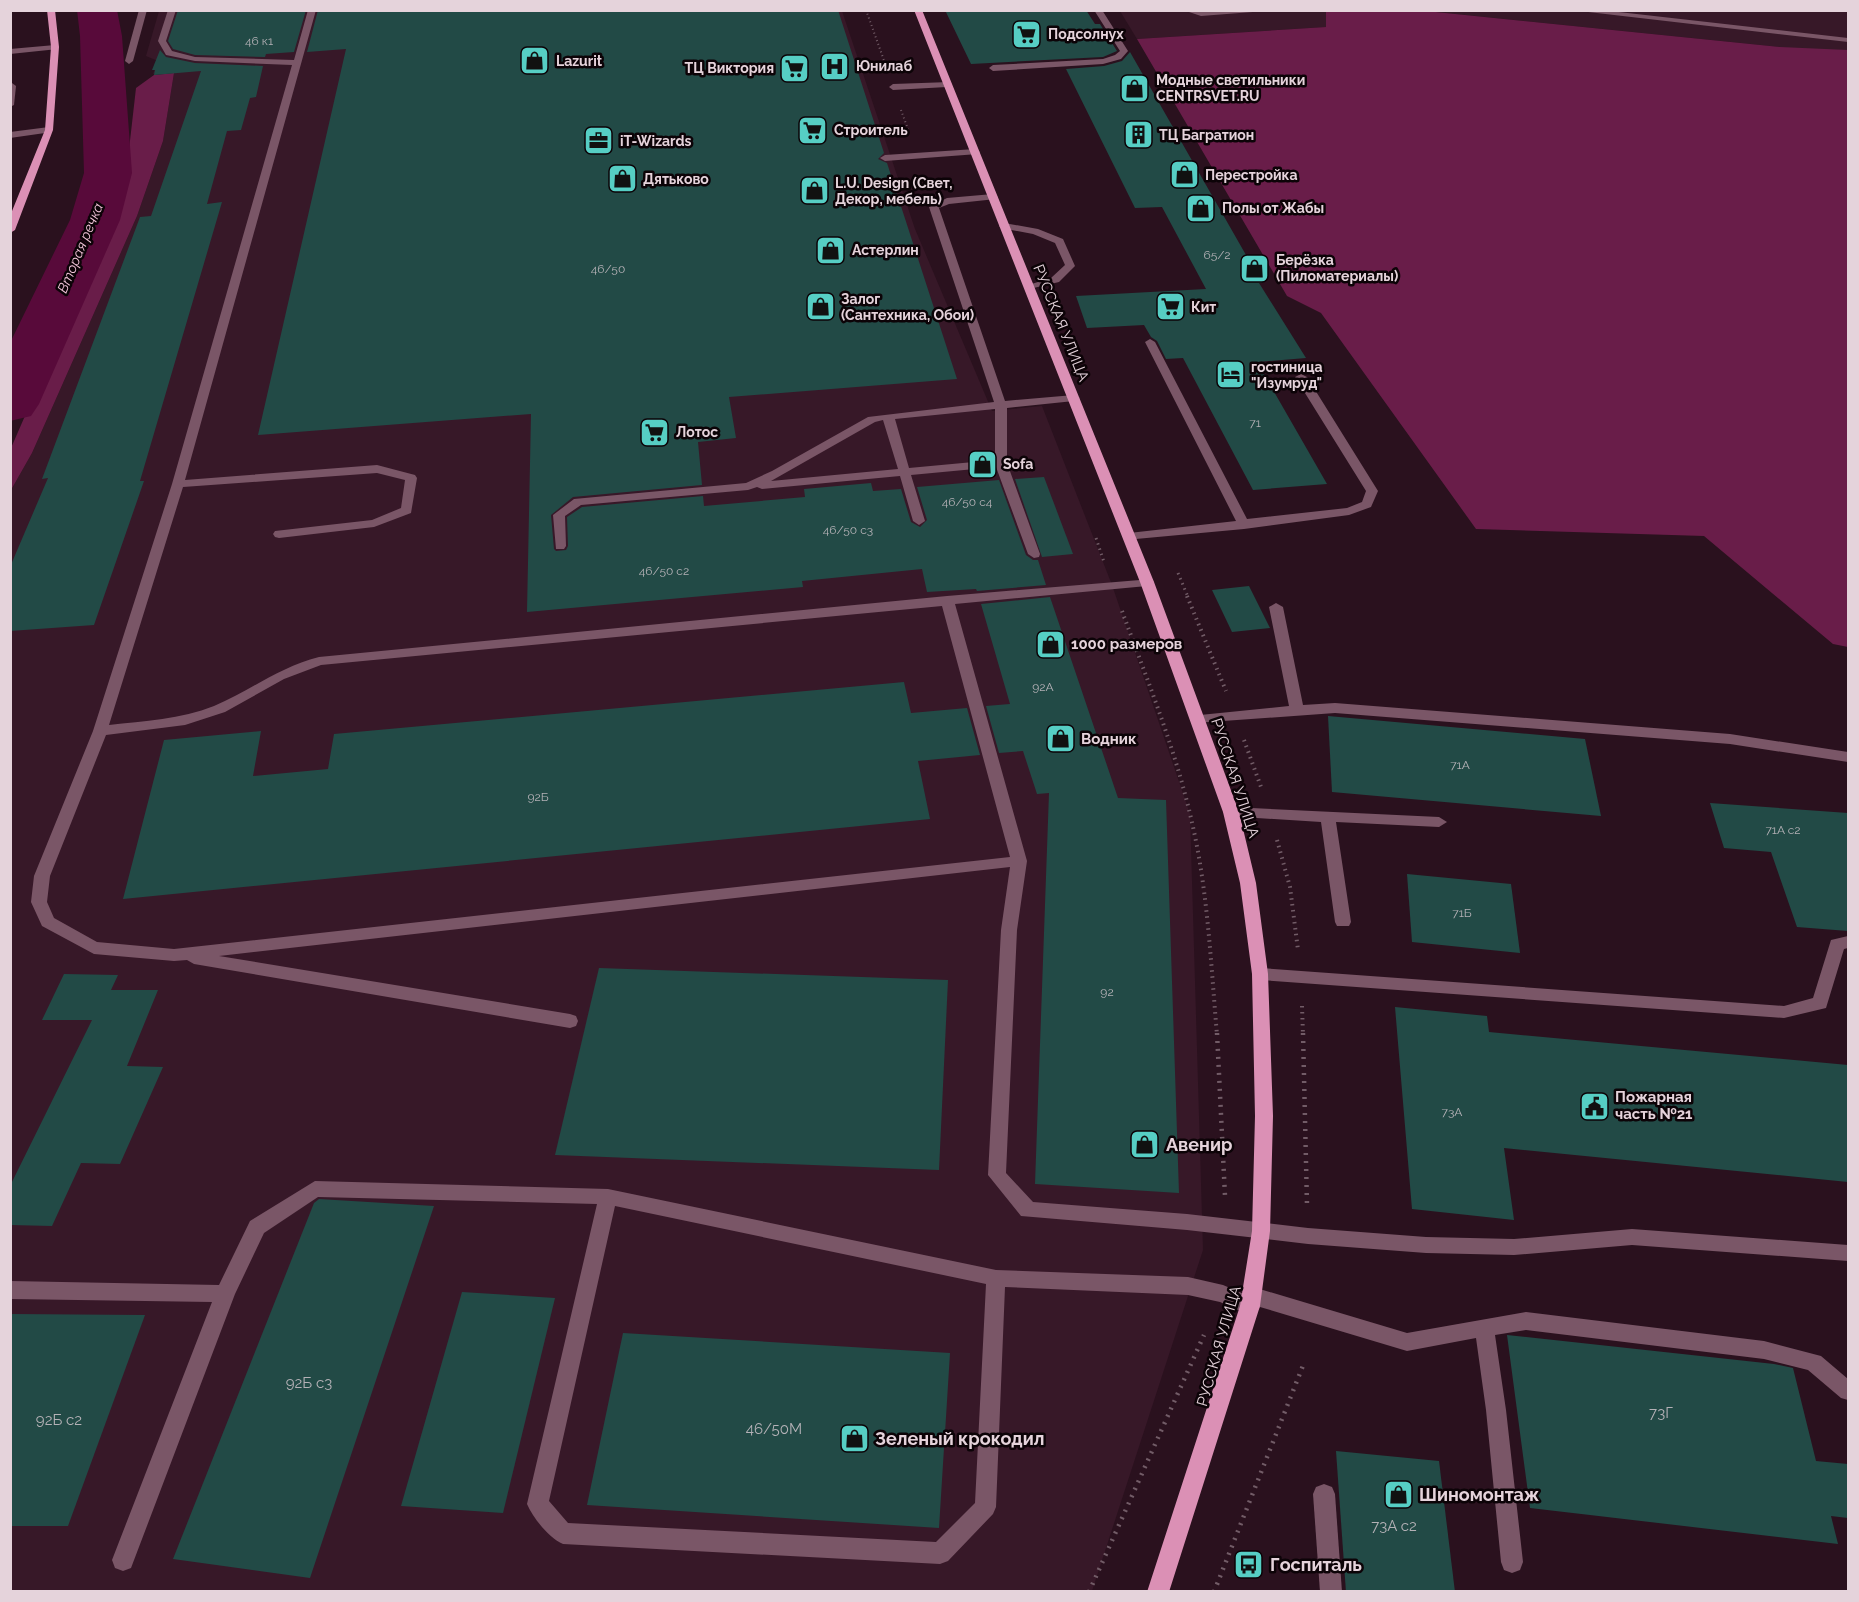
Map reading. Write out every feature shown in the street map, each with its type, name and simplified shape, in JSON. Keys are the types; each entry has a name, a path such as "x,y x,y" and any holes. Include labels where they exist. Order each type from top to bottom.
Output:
{"main road":[{"path":"10,230 49,130 55,47 51,10"},
{"name":"РУССКАЯ УЛИЦА","path":"918,10 1148,582 1200,720 1231,812 1248,883 1260,974 1264,1116 1261,1231 1252,1301 1158,1592"}],"street":[{"path":"129,61 143,10"},
{"path":"172,10 162,41 170,53 195,59 298,63"},
{"path":"312,10 178,484 100,731 42,876 39,902 48,922 93,948 174,955 570,1021"},
{"path":"993,68 1103,61 1118,57 1124,51 1098,10"},
{"path":"1187,10 1201,14 1276,10"},
{"path":"1575,10 1848,40"},
{"path":"10,52 55,47"},
{"path":"893,87 947,84"},
{"path":"10,105 12,86"},
{"path":"10,135 49,130"},
{"path":"885,158 975,152"},
{"path":"993,197 947,201 934,207 1001,405 1002,463 1034,554"},
{"path":"1004,226 1035,231 1059,241 1070,266 1055,280 1029,288"},
{"path":"1150,342 1244,525"},
{"path":"1130,537 1349,512 1367,504 1372,491 1301,377"},
{"path":"748,486 776,474 872,419 1074,398"},
{"path":"888,416 919,521"},
{"path":"560,546 559,515 578,502 1002,463"},
{"path":"178,484 377,469 411,478 407,510 374,524 279,534"},
{"path":"100,731 185,720 220,709 279,676 319,661 1148,582"},
{"path":"947,600 1019,861 1010,930 997,1175 1028,1210 1426,1245 1514,1246 1632,1237 1848,1253"},
{"path":"1276,607 1297,710"},
{"path":"1200,720 1335,708 1718,738 1848,757"},
{"path":"1231,812 1439,822"},
{"path":"1328,816 1343,922"},
{"path":"174,955 1019,861"},
{"path":"1260,974 1784,1012 1820,1003 1837,944 1848,942"},
{"path":"123,1560 225,1294 257,1227 315,1189 608,1197 996,1278 1188,1286 1407,1342 1526,1321 1764,1350 1814,1362 1848,1391"},
{"path":"608,1197 538,1504 563,1533 940,1553 986,1508 996,1278"},
{"path":"10,1290 225,1294"},
{"path":"1484,1328 1496,1410 1512,1562"},
{"path":"1324,1494 1331,1592"}],"path":[{"path":"1093,531 1166,731 1190,814 1202,882 1224,1113 1226,1226"},
{"path":"1089,1592 1223,1294"},
{"path":"1214,1592 1304,1363"}],"shaded area":[{"path":"159,11 842,11 915,229 992,411 1042,406 1112,585 1190,814 1203,1250 1092,1591 11,1592 11,490 32,453 137,216 163,141 174,73 153,74 158,61 146,56"},
{"path":"1120,11 1326,11 1326,27 1137,39"},
{"path":"1326,11 1426,11 1780,47 1848,50 1848,647 1833,644 1704,536 1476,529 1321,313 1287,296 1137,39 1326,27"},
{"path":"1426,11 1848,11 1848,121 1780,47"},
{"path":"174,73 163,141 137,216 32,453 11,490 11,448 112,216 127,167 136,88 154,75"}],"building":[{"path":"178,10 306,10 294,52 266,54 265,57 195,55 173,49 168,41"},
{"path":"318,10 838,10 884,153 878,159 887,163 957,379 729,397 736,438 698,442 702,485 573,497 551,515 554,549 556,551 566,550 568,546 567,517 582,507 703,496 704,506 805,497 804,489 871,483 873,491 901,489 911,522 920,527 927,520 917,487 999,480 1026,555 1033,560 1038,560 1046,585 977,591 976,589 927,592 922,569 802,581 803,587 527,612 531,414 258,435 346,49 307,52"},
{"path":"945,10 1086,10 1095,24 1100,24 1117,51 1103,57 971,64"},
{"path":"160,50 166,57 195,63 263,66 256,97 250,98 241,130 227,131 207,204 222,202 140,481 144,481 94,625 10,631 10,567 48,478 42,479 140,217 151,216 201,71 154,75 155,70 152,70"},
{"path":"1130,52 1262,283 1259,283 1306,358 1257,362 1327,484 1253,490 1183,358 1166,359 1157,341 1151,337 1144,325 1087,328 1076,296 1206,289 1162,207 1135,208 1066,69 1104,66 1122,61"},
{"path":"1044,477 1073,554 1042,557 1015,479"},
{"path":"1249,586 1270,628 1232,632 1212,590"},
{"path":"1050,597 1118,798 1166,800 1179,1193 1035,1184 1049,793 1037,794 1023,751 999,753 986,706 1010,704 981,604"},
{"path":"904,682 911,713 967,708 980,755 918,761 930,819 123,899 164,740 261,731 253,776 328,769 334,734"},
{"path":"1328,716 1585,739 1601,816 1332,792"},
{"path":"1710,803 1848,813 1848,931 1797,927 1771,852 1724,848"},
{"path":"1407,874 1511,884 1520,953 1412,942"},
{"path":"599,968 948,980 939,1170 555,1155"},
{"path":"64,974 118,975 111,990 158,990 127,1066 163,1067 120,1164 81,1163 52,1226 10,1225 10,1186 92,1020 42,1020"},
{"path":"1395,1007 1487,1016 1489,1032 1848,1065 1848,1182 1504,1148 1514,1220 1412,1209"},
{"path":"319,1199 434,1206 310,1578 173,1559 314,1203"},
{"path":"462,1292 555,1298 503,1513 401,1506"},
{"path":"10,1314 145,1315 68,1526 10,1526"},
{"path":"623,1333 950,1353 939,1528 587,1505"},
{"path":"1507,1335 1793,1368 1816,1461 1848,1464 1848,1518 1831,1516 1838,1544 1530,1508"},
{"path":"1336,1451 1439,1461 1455,1592 1346,1592"}],"waterway":[{"name":"Вторая речка","path":"10,404 95,220 108,173 101,36 97,10"}],"place":[{"name":"Подсолнух","path":"1027,34"},
{"name":"Lazurit","path":"535,61"},
{"name":"Юнилаб","path":"835,66"},
{"name":"ТЦ Виктория","path":"795,68"},
{"name":"Модные светильники CENTRSVET.RU","path":"1135,88"},
{"name":"Строитель","path":"813,130"},
{"name":"ТЦ Багратион","path":"1138,135"},
{"name":"iT-Wizards","path":"599,141"},
{"name":"Перестройка","path":"1184,175"},
{"name":"Дятьково","path":"622,179"},
{"name":"L.U. Design (Свет, Декор, мебель)","path":"814,191"},
{"name":"Полы от Жабы","path":"1201,208"},
{"name":"Астерлин","path":"831,250"},
{"name":"Берёзка (Пиломатериалы)","path":"1255,268"},
{"name":"Залог (Сантехника, Обои)","path":"820,307"},
{"name":"Кит","path":"1170,307"},
{"name":"гостиница \"Изумруд\"","path":"1230,375"},
{"name":"Лотос","path":"655,432"},
{"name":"Sofa","path":"982,464"},
{"name":"1000 размеров","path":"1050,644"},
{"name":"Водник","path":"1060,739"},
{"name":"Пожарная часть №21","path":"1594,1106"},
{"name":"Авенир","path":"1145,1145"},
{"name":"Зеленый крокодил","path":"854,1439"},
{"name":"Шиномонтаж","path":"1398,1495"},
{"name":"Госпиталь","path":"1249,1565"}]}
